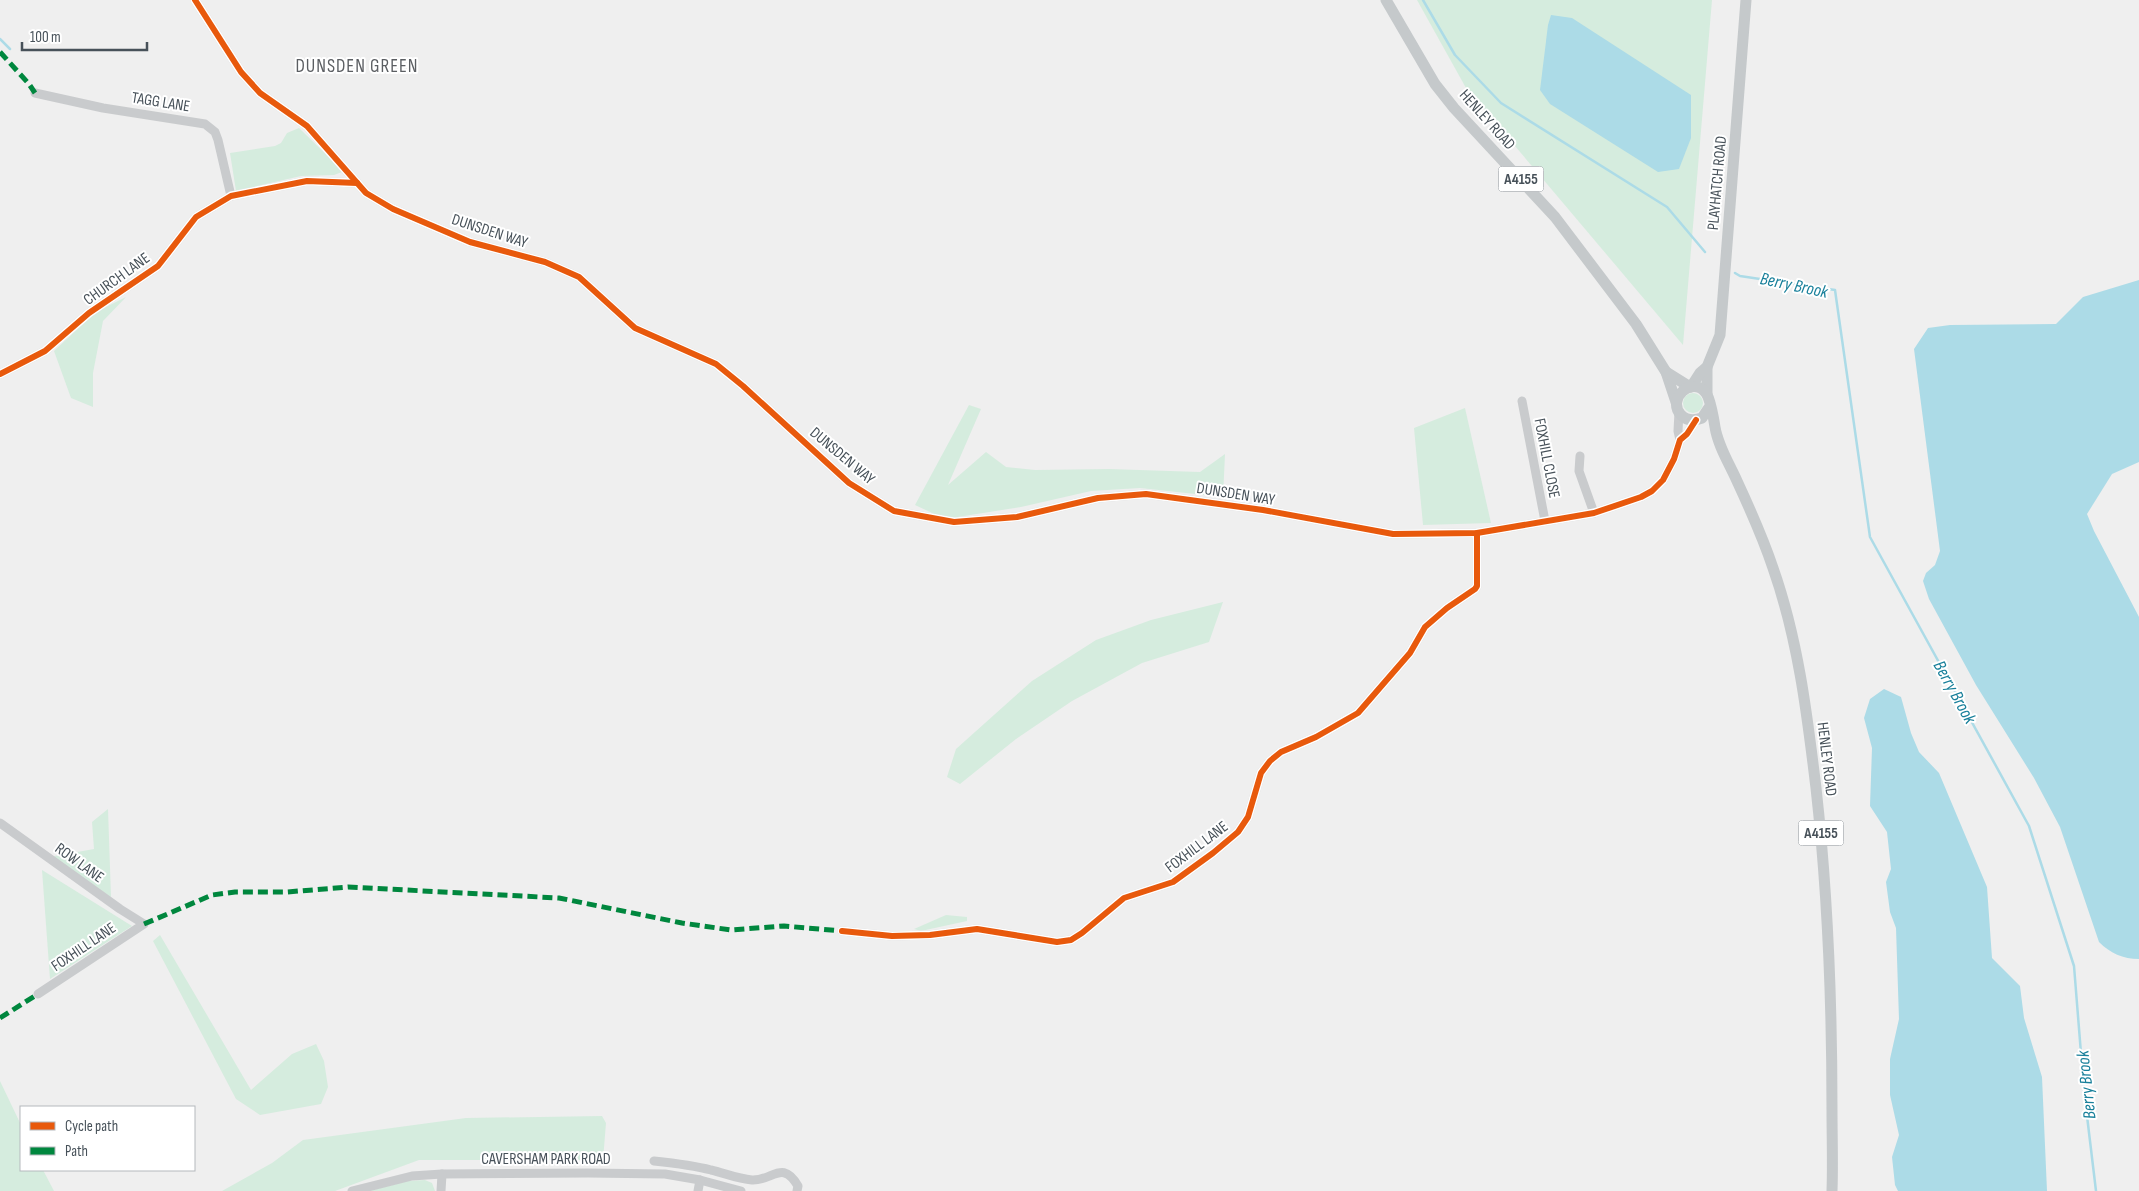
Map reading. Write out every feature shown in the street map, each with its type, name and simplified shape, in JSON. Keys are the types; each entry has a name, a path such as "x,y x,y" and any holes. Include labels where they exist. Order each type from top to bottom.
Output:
{"main road":[{"name":"HENLEY ROAD","path":"1386,0 1435,84 1454,108 1555,217 1636,324 1666,372 1678,407"},
{"name":"PLAYHATCH ROAD","path":"1691,387 1696,378 1707,367 1717,344 1722,317 1746,0"},
{"name":"PLAYHATCH ROAD","path":"1707,367 1707,394"},
{"name":"HENLEY ROAD","path":"1666,372 1691,387"},
{"path":"1691,387 1700,388 1707,394 1710,406 1705,415 1696,420 1688,419 1678,407 1680,394 1691,387"},
{"name":"HENLEY ROAD","path":"1710,406 1716,436 1773,567 1792,632 1802,681 1821,829 1826,906 1833,1052 1832,1191"},
{"name":"HENLEY ROAD","path":"1696,420 1716,436"}],"street":[{"name":"DUNSDEN WAY","path":"195,0 241,72 260,93 306,126 366,193 386,205 470,242 545,262 579,277 635,328 716,364 743,386 849,483 894,511 954,522 1017,517 1098,498 1146,494 1243,507 1393,534 1477,533 1594,513 1629,502 1652,491 1667,474 1680,440 1687,434 1696,420"},
{"name":"TAGG LANE","path":"35,94 103,108 168,117 210,126 216,132 231,196"},
{"name":"CHURCH LANE","path":"0,374 45,351 90,313 158,266 196,217 231,196 307,181 357,183"},
{"name":"FOXHILL CLOSE","path":"1522,401 1545,521"},
{"name":"DUNSDEN WAY","path":"1678,407 1680,440"},
{"path":"1580,456 1579,471 1594,513"},
{"name":"FOXHILL LANE","path":"842,931 892,936 976,929 1057,942 1071,940 1124,898 1173,882 1213,854 1244,824 1261,773 1270,761 1281,752 1316,737 1358,713 1410,653 1425,627 1447,608 1475,589 1477,586 1477,533"},
{"name":"ROW LANE","path":"0,822 120,909 144,924"},
{"name":"FOXHILL LANE","path":"38,994 144,924"},
{"path":"659,1160 705,1168 754,1180 780,1172 787,1173 792,1176 798,1186 797,1191"},
{"path":"441,1191 442,1174"},
{"name":"CAVERSHAM PARK ROAD","path":"352,1191 412,1176 442,1174 665,1174 700,1180 741,1191"},
{"path":"698,1191 700,1180"}],"green space":[{"path":"1417,0 1712,0 1683,345 1466,88"},
{"path":"299,128 342,172 334,175 301,176 236,191 230,153 275,146 281,143 287,133"},
{"path":"126,297 103,321 93,373 93,407 71,398 54,351 96,312"},
{"path":"1693,393 1700,396 1703,403 1700,410 1693,413 1686,410 1683,403 1686,396"},
{"path":"969,405 981,409 948,485 986,452 1006,467 1035,470 1109,469 1200,472 1225,454 1223,497 1140,488 1091,491 1021,507 945,519 915,505"},
{"path":"1465,408 1491,523 1423,525 1414,428"},
{"path":"1223,602 1209,642 1142,663 1072,701 1016,739 960,784 947,777 956,749 1032,681 1096,640 1151,620"},
{"path":"108,809 111,897 49,857 94,849 92,822"},
{"path":"42,870 132,926 50,979"},
{"path":"946,915 967,917 967,921 921,931 914,929"},
{"path":"160,935 251,1090 292,1054 316,1044 324,1061 328,1087 321,1104 260,1115 236,1099 153,941"},
{"path":"0,1081 20,1123 20,1171 44,1171 54,1191 0,1191"},
{"path":"602,1116 606,1123 603,1160 419,1160 335,1191 222,1191 272,1163 303,1140 466,1118"},
{"path":"425,1180 432,1183 435,1191 369,1191 408,1181"}],"water":[{"path":"1551,15 1572,18 1691,95 1691,138 1679,169 1658,172 1550,104 1540,90 1548,25"},
{"path":"2139,280 2139,462 2112,474 2087,514 2139,617 2139,959 2117,955 2099,942 2060,827 2034,778 1976,685 1929,599 1923,581 1926,573 1935,565 1940,551 1914,349 1928,328 1950,325 2056,324 2083,297"},
{"path":"1884,689 1901,697 1911,733 1919,752 1939,773 1987,887 1992,958 2020,986 2024,1018 2042,1077 2047,1191 1898,1191 1895,1185 1892,1157 1899,1135 1890,1095 1890,1059 1899,1019 1896,928 1890,912 1886,882 1891,869 1887,832 1870,806 1872,748 1864,718 1870,699"}],"waterway":[{"name":"Berry Brook","path":"1423,0 1455,55 1501,103 1667,207 1705,252"},
{"path":"0,39 10,49"},
{"name":"Berry Brook","path":"1735,273 1740,276 1835,290 1870,537 2029,826 2074,966 2084,1091 2096,1191"}],"marked path":[{"path":"0,52 35,93"},
{"path":"144,924 212,895 235,892 287,892 348,887 559,898 682,923 731,930 784,926 842,931"},
{"path":"0,1018 38,994"}],"cycle path":[{"path":"195,0 241,72 260,93 307,126 366,193 393,209 470,242 545,262 579,277 635,328 716,364 743,386 849,483 894,511 954,522 1017,517 1098,498 1146,494 1263,510 1393,534 1477,533 1594,513 1641,497 1652,491 1663,480 1674,459 1680,440 1687,434 1696,420"},
{"path":"0,374 45,351 89,313 158,266 196,217 231,196 307,181 357,183"},
{"path":"842,931 892,936 930,935 977,929 1057,942 1071,940 1124,898 1173,882 1238,832 1248,817 1261,773 1270,761 1281,752 1316,737 1358,713 1410,653 1425,627 1447,608 1475,589 1477,586 1477,533"}],"district":[{"name":"DUNSDEN GREEN","path":"357,65"}]}
